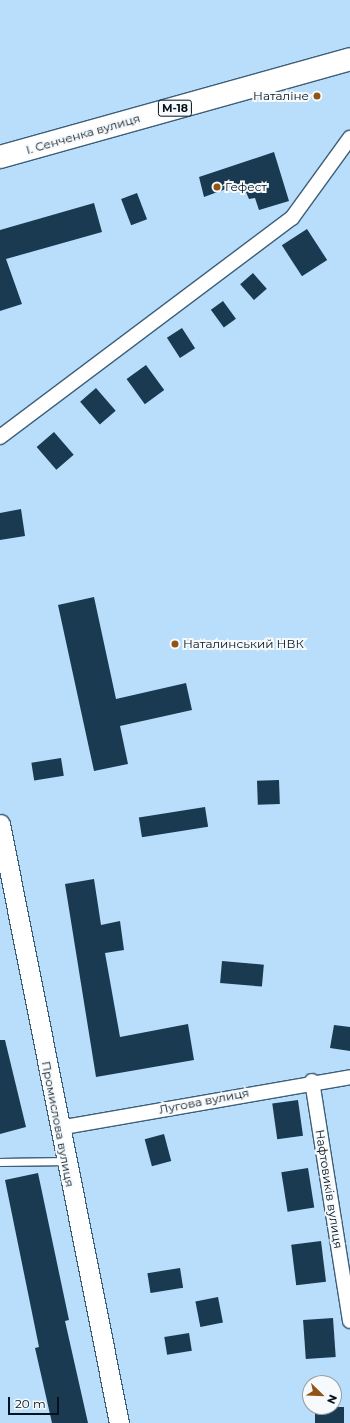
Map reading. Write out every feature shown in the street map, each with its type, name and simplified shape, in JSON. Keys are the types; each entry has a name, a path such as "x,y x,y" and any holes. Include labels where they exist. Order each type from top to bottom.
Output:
{"highway":[{"name":"І. Сенченка вулиця","path":"0,157 350,59"}],"street":[{"path":"0,437 292,218 350,138"},
{"name":"Промислова вулиця","path":"0,824 65,1161 119,1423"},
{"name":"Лугова вулиця","path":"59,1128 312,1081 350,1077"},
{"name":"Нафтовиків вулиця","path":"312,1081 350,1321"}],"lane":[{"path":"0,1162 65,1161"}],"building":[{"path":"274,152 289,201 259,210 255,198 249,199 242,183 204,197 199,177"},
{"path":"137,193 147,219 131,225 121,199"},
{"path":"94,203 102,232 6,259 22,304 0,311 0,230"},
{"path":"307,229 327,260 302,276 282,245"},
{"path":"253,273 267,289 254,300 240,284"},
{"path":"223,301 236,319 224,328 211,310"},
{"path":"182,328 195,348 180,358 167,338"},
{"path":"146,365 164,390 145,404 127,379"},
{"path":"96,388 116,411 100,424 80,402"},
{"path":"54,432 74,455 56,470 37,447"},
{"path":"21,509 25,536 0,540 0,513"},
{"path":"94,597 116,699 186,683 192,710 120,726 128,764 94,771 58,605"},
{"path":"61,758 64,776 34,780 31,763"},
{"path":"279,780 280,804 258,805 257,781"},
{"path":"205,807 208,827 142,837 139,817"},
{"path":"94,879 101,925 120,921 124,950 105,953 120,1037 188,1024 194,1060 96,1077 65,884"},
{"path":"222,961 264,965 262,987 220,983"},
{"path":"334,1025 350,1027 350,1051 330,1048"},
{"path":"0,1040 5,1040 26,1127 0,1134"},
{"path":"298,1100 303,1136 277,1139 272,1104"},
{"path":"164,1134 171,1161 152,1166 145,1139"},
{"path":"308,1168 314,1208 288,1212 281,1172"},
{"path":"38,1173 69,1320 65,1321 88,1423 52,1423 35,1348 39,1347 5,1180"},
{"path":"321,1241 326,1282 296,1285 291,1245"},
{"path":"180,1268 183,1288 151,1293 147,1273"},
{"path":"218,1297 223,1323 200,1327 195,1301"},
{"path":"333,1318 336,1357 306,1359 303,1320"},
{"path":"189,1333 192,1351 167,1355 164,1337"},
{"path":"342,1407 344,1407 344,1423 315,1423 315,1415 342,1415"}],"place":[{"name":"Наталіне","path":"317,96"},
{"name":"Гефест","path":"217,187"},
{"name":"Наталинський НВК","path":"175,644"}]}
